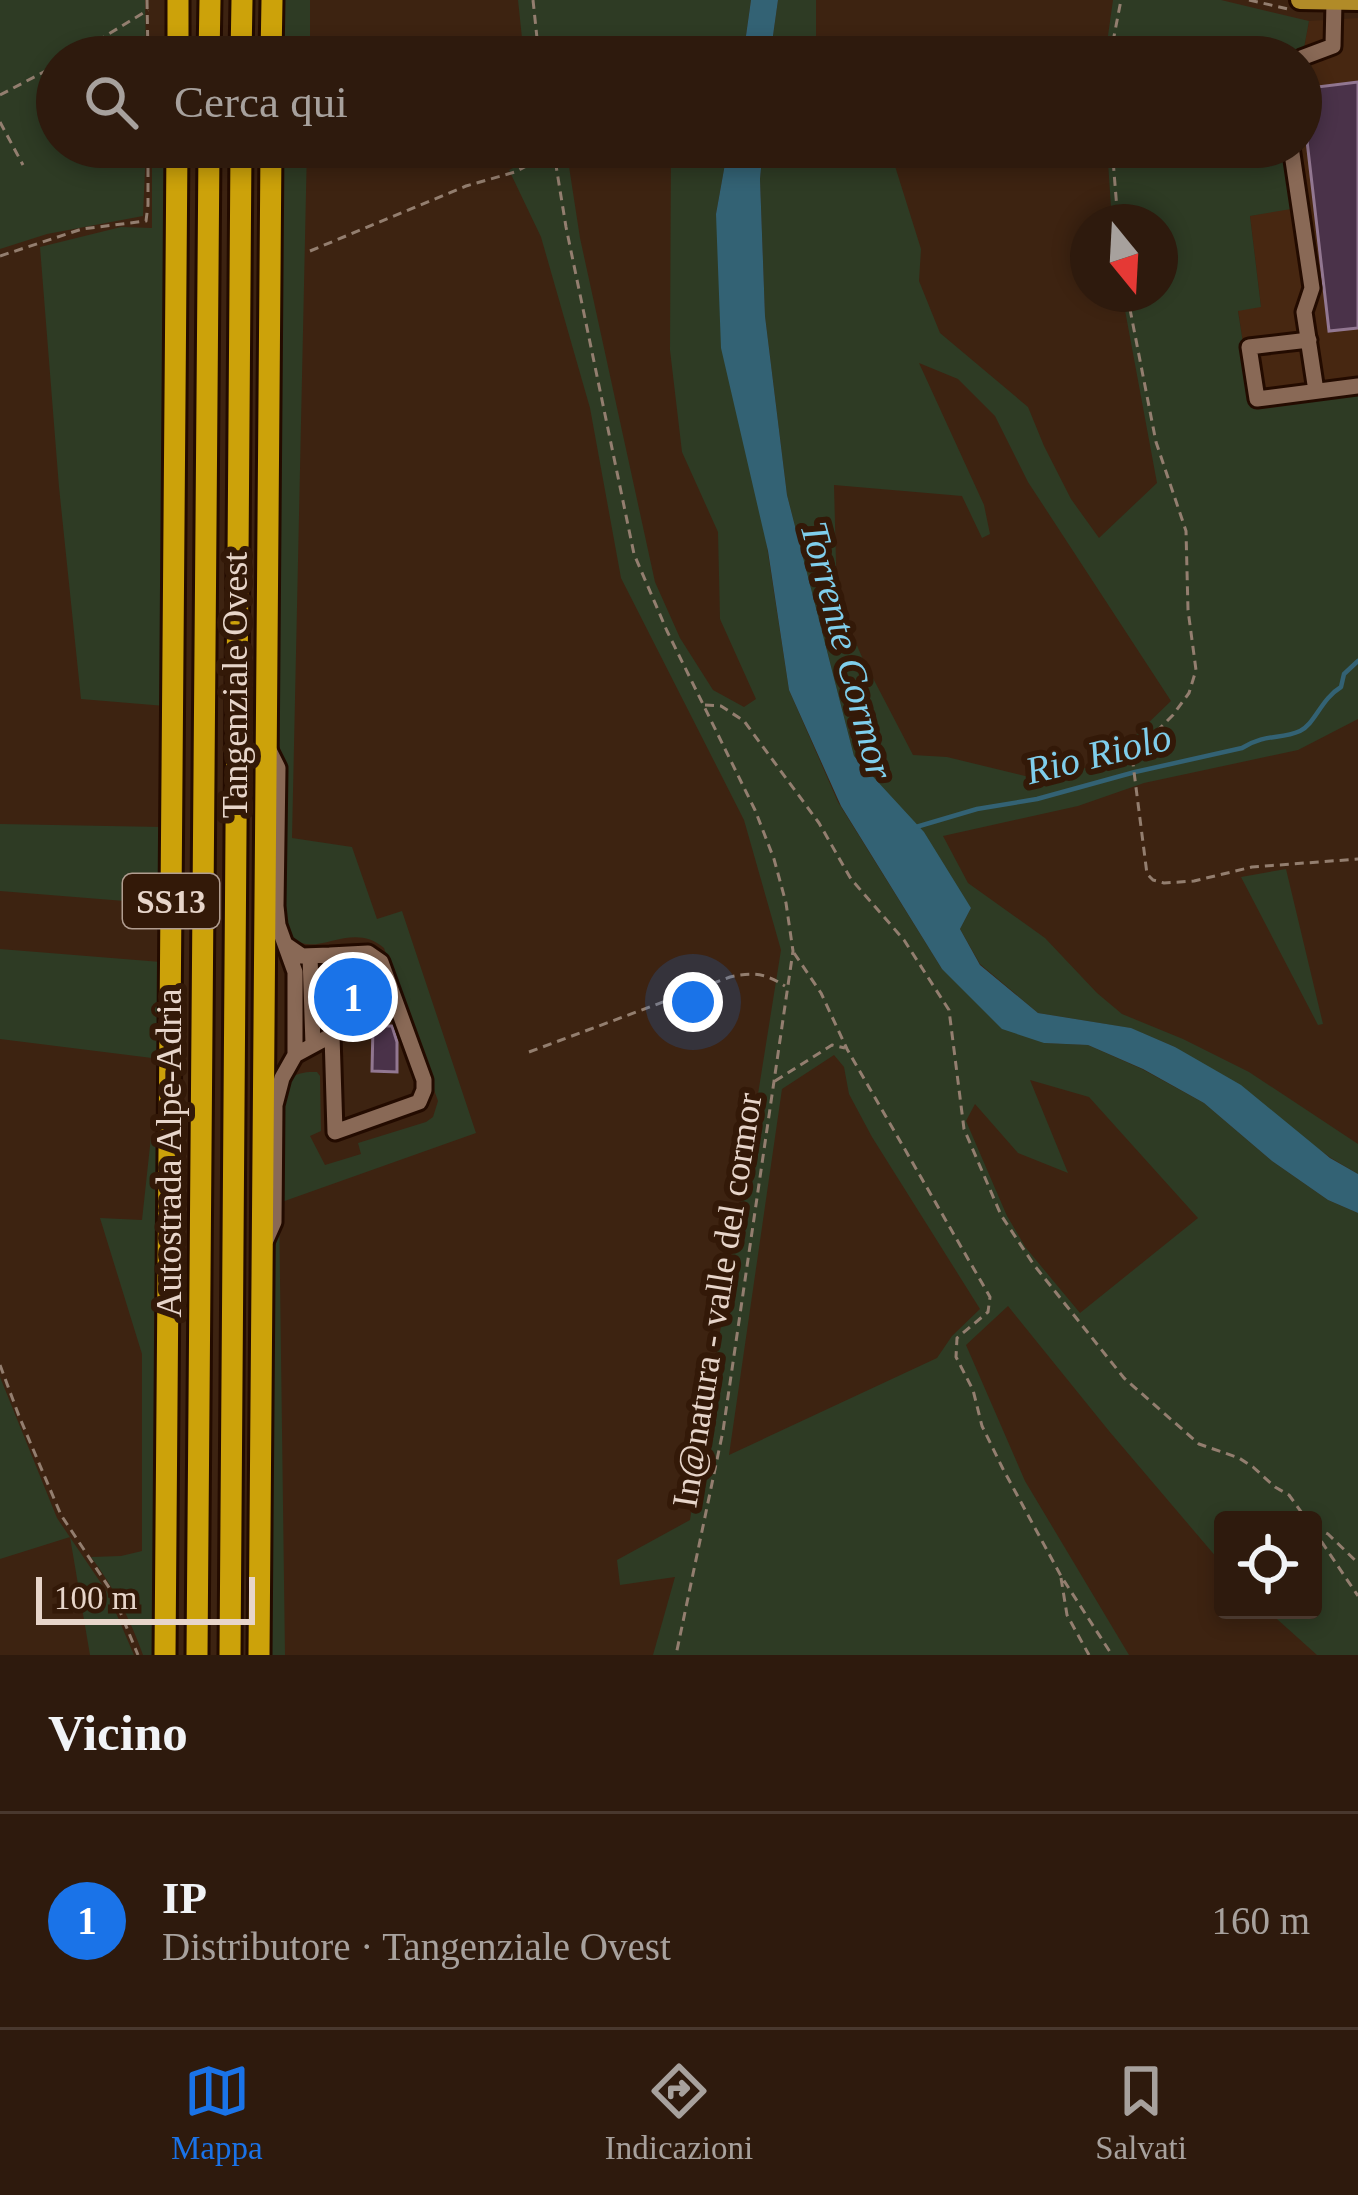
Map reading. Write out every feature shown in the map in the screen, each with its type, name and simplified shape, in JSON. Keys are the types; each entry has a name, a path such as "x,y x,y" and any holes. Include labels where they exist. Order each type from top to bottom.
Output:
{"highway":[{"path":"178,0 178,36"},
{"path":"209,36 210,0"},
{"path":"242,0 242,36"},
{"path":"272,0 272,36"},
{"name":"Tangenziale Ovest","path":"165,1655 177,168"},
{"name":"Autostrada Alpe-Adria","path":"197,1655 208,168"},
{"name":"Autostrada Alpe-Adria","path":"230,1655 241,168"},
{"name":"Tangenziale Ovest","path":"259,1655 271,168"}],"main road":[{"path":"1300,0 1358,1"}],"lane":[{"path":"1322,50 1333,46 1334,2"},
{"path":"1294,168 1312,288 1304,312 1316,392"},
{"path":"1309,340 1249,347 1257,399 1358,386"},
{"path":"262,1249 274,1222 275,1105 295,1055 295,972 275,906 278,768 266,745"},
{"path":"286,944 295,953 310,956 368,953 381,962 424,1080 419,1102 335,1132 331,955"},
{"path":"310,956 314,1045"},
{"path":"295,1055 332,1035"}],"path":[{"path":"148,0 148,36"},
{"path":"533,0 537,36"},
{"path":"1114,36 1121,0"},
{"path":"105,36 148,10"},
{"path":"0,95 36,76"},
{"path":"0,122 23,165"},
{"path":"0,256 82,230 146,220 148,168"},
{"path":"310,251 521,168"},
{"path":"557,168 634,554 755,810 786,903 793,951 990,1297 988,1312 957,1338 956,1357 1003,1469 1061,1576 1112,1655"},
{"path":"1114,168 1117,204"},
{"path":"1131,312 1156,442 1186,531 1188,610 1196,670 1189,693 1174,715 1132,756 1147,874 1164,884 1252,867 1358,859"},
{"path":"703,704 721,706 743,721 819,823 851,879 904,940 949,1010 964,1130 1001,1215 1034,1265 1124,1378 1199,1444 1253,1466 1289,1495 1301,1511"},
{"name":"In@natura - valle del cormor","path":"676,1655 723,1431 793,951"},
{"path":"529,1052 730,977 766,974 789,988"},
{"path":"775,1081 832,1046 847,1049"},
{"path":"0,1365 61,1515 112,1592 138,1655"},
{"path":"1322,1531 1358,1563"},
{"path":"1322,1541 1358,1596"},
{"path":"1061,1576 1067,1616 1089,1655"}],"shaded area":[{"path":"1358,18 1358,395 1253,407 1238,310 1261,306 1250,216 1290,208 1285,168 1322,168 1322,36 1306,36 1309,21"}],"green space":[{"path":"0,0 145,0 146,36 36,36 36,168 145,168 143,216 47,234 0,249"},
{"path":"281,0 310,0 310,36 281,36"},
{"path":"518,0 751,0 746,36 522,36"},
{"path":"778,0 816,0 816,36 773,36"},
{"path":"1113,0 1221,0 1309,21 1306,36 1108,36"},
{"path":"152,168 169,168 165,706 81,699 40,247 121,227 152,228"},
{"path":"280,168 307,168 292,838 352,847 377,919 402,911 476,1133 279,1203 285,1655 269,1655 271,1260 278,1222 284,1090 296,1075 317,1072 320,1076 321,1131 310,1136 325,1165 361,1154 358,1143 426,1122 438,1101 384,948 355,937 301,943 283,919 282,770 276,739"},
{"path":"569,168 580,238 655,582 680,638 713,690 744,707 756,699 720,619 718,532 682,452 670,350 671,168 724,168 716,214 789,690 838,802 942,969 1044,1043 1088,1045 1204,1103 1272,1161 1328,1200 1358,1213 1358,1655 1317,1655 1277,1619 1322,1619 1322,1511 1214,1511 1214,1554 1008,1306 966,1345 1025,1481 1129,1655 653,1655 675,1577 620,1585 617,1560 690,1520 781,950 744,820 621,578 590,408 541,237 509,170","holes":["834,1055 844,1067 849,1094 980,1309 937,1358 729,1455 782,1089","1030,1080 1089,1097 1198,1218 1080,1313 1026,1248 966,1121 975,1104 1018,1153 1068,1173"]},
{"path":"761,168 896,168 921,249 919,281 940,333 1028,407 1071,499 1099,538 1157,483 1125,312 1178,312 1178,204 1111,204 1108,168 1286,168 1291,209 1250,216 1261,307 1238,311 1253,407 1358,395 1358,719 1298,750 1144,783 1078,806 943,836 968,883 1045,938 1122,1014 1249,1072 1358,1144 1358,1174 1175,1047 1130,1028 1038,1013 980,964 960,929 971,908 854,756 787,495 765,316","holes":["919,363 958,379 995,416 1028,482 1171,701 1116,754 1115,764 1025,776 947,757 913,755 837,600 834,485 962,496 982,538 990,534 984,505"]},
{"path":"0,824 162,827 162,904 0,891"},
{"path":"1286,869 1323,1024 1318,1025 1241,877"},
{"path":"0,949 161,962 160,1059 0,1039"},
{"path":"151,1137 159,1138 156,1655 143,1655 121,1604 91,1557 142,1551 142,1354 100,1218 142,1220"},
{"path":"0,1377 57,1518 70,1537 0,1559"},
{"path":"70,1537 107,1592 134,1655 90,1655"}],"water":[{"path":"751,0 778,0 773,36 746,36"},
{"path":"724,168 761,168 765,316 787,495 854,756 924,832 971,908 960,929 980,965 1038,1013 1131,1028 1241,1085 1330,1158 1358,1174 1358,1213 1328,1200 1272,1161 1204,1103 1143,1069 1088,1045 1044,1043 1002,1029 942,969 841,806 789,690 768,551 721,348 716,214"}],"building":[{"path":"1358,82 1358,328 1329,331 1310,168 1322,168 1322,86"},
{"path":"373,1026 392,1026 397,1072 372,1071"}],"waterway":[{"name":"Rio Riolo","path":"916,827 1300,731 1358,661"}],"place":[{"name":"IP","path":"353,997"}],"water label":[{"name":"Torrente Cormor","path":"848,650"}]}
